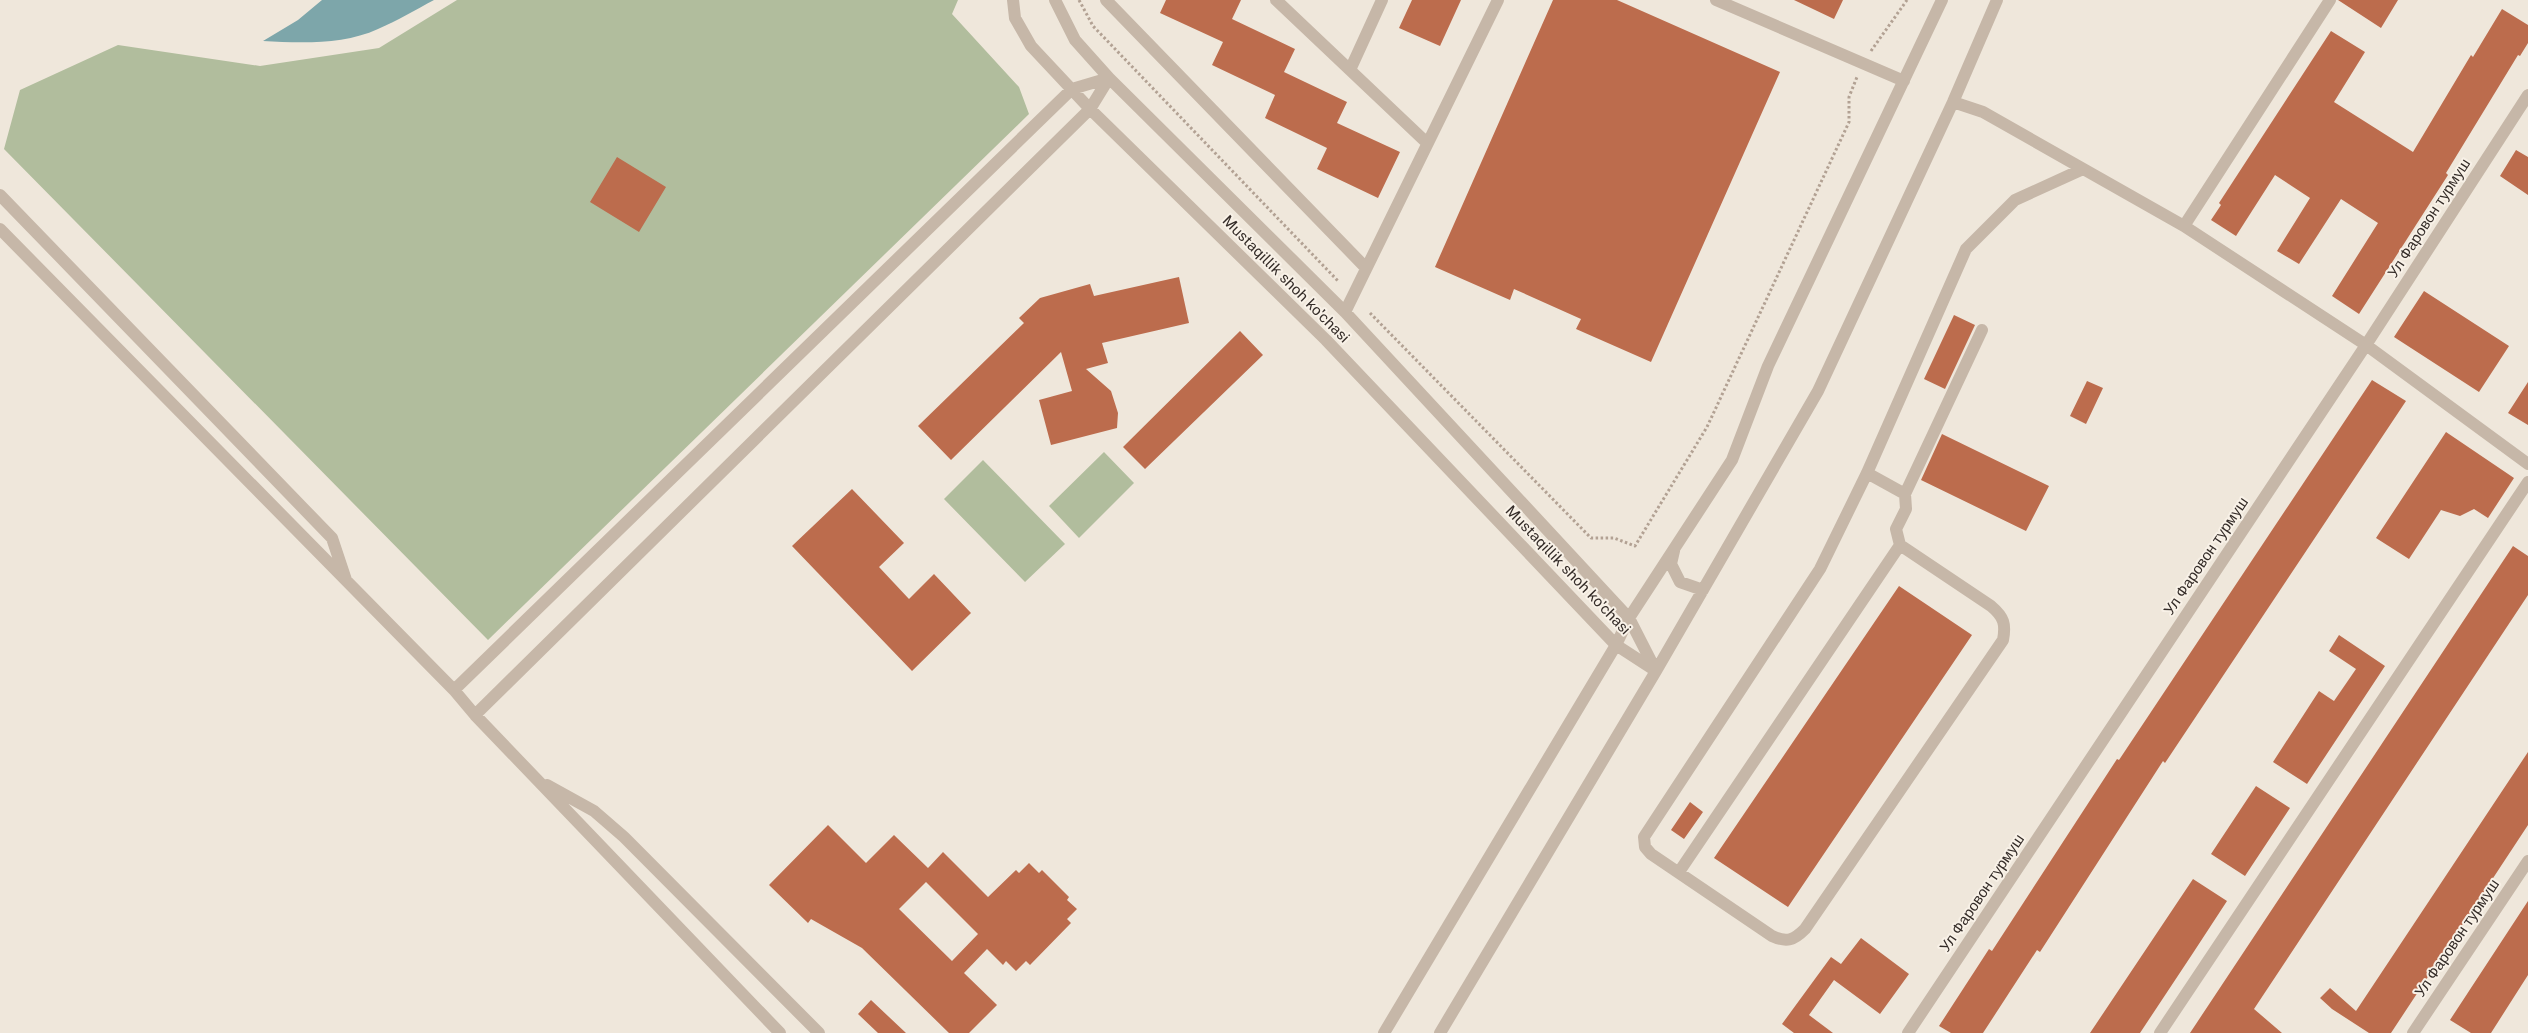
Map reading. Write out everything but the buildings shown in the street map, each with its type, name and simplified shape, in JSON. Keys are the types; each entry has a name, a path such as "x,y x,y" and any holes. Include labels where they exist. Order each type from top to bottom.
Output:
{"street":[{"name":"Mustaqillik shoh ko'chasi","path":"1013,0 1015,18 1031,46 1090,109 1326,340 1616,645 1656,671"},
{"name":"Mustaqillik shoh ko'chasi","path":"1055,0 1074,40 1108,78 1345,312 1629,618 1656,671"},
{"path":"1106,0 1366,268"},
{"path":"1276,0 1427,143"},
{"path":"1350,70 1382,0"},
{"path":"1345,312 1498,0"},
{"path":"1716,0 1904,81"},
{"path":"1384,1033 1616,645 1629,618 1732,460 1768,366 1942,0"},
{"path":"1440,1033 1656,671 1818,391 1953,102 1997,0"},
{"path":"2184,226 2330,0"},
{"path":"454,690 1072,89 1108,78"},
{"path":"475,715 1090,109 1108,78"},
{"name":"Ул Фаровон турмуш","path":"1908,1033 2366,345 2528,95"},
{"path":"1953,102 1983,112 2184,226 2366,345 2528,464"},
{"path":"1982,330 1905,494 1906,509 1896,529 1900,546 2002,614 2006,626 2003,640 1805,929 1796,938 1783,941 1772,936 1650,854 1645,846 1644,837 1820,569 1867,473 1966,249 2015,200 2083,169"},
{"path":"0,196 332,538 348,585"},
{"path":"0,229 348,585 454,690 475,715 780,1033"},
{"path":"1867,473 1905,494"},
{"path":"2160,1033 2528,482"},
{"path":"1679,872 1900,546"},
{"path":"1674,548 1671,564 1680,582 1703,590"},
{"path":"536,779 594,811 624,837 819,1033"},
{"name":"Ул Фаровон турмуш","path":"2414,1033 2528,861"}],"path":[{"path":"1079,0 1093,26 1353,296 1591,538 1614,538 1635,546 1707,427 1849,122 1849,97 1862,64 1907,0"}],"green space":[{"path":"457,0 958,0 952,14 1019,87 1029,114 488,640 4,149 20,90 118,45 260,66 379,48"},
{"path":"1104,452 1134,483 1079,538 1049,506"},
{"path":"983,460 1065,544 1025,582 944,499"}],"water":[{"path":"322,0 434,0 385,26 351,38 322,42 263,41 298,20"}]}
